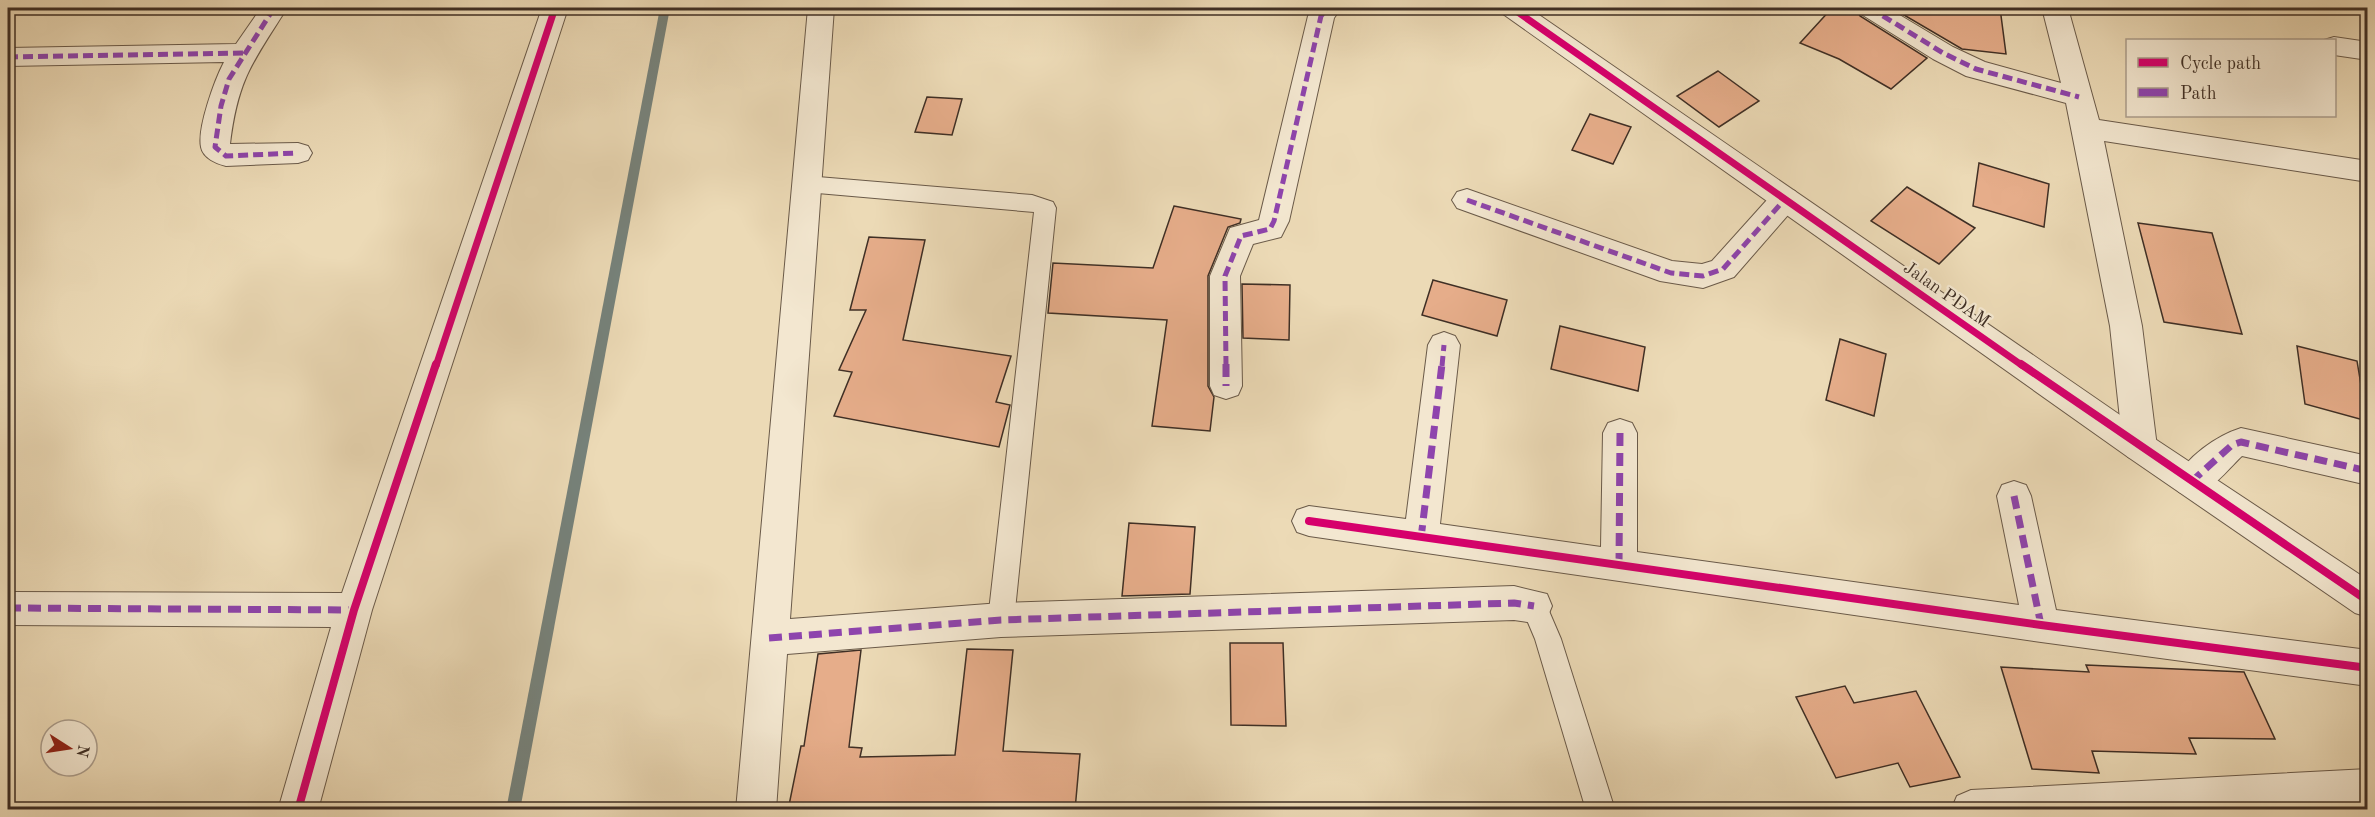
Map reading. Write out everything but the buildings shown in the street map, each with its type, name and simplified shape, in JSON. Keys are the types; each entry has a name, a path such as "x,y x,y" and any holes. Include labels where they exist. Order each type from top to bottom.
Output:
{"street":[{"path":"274,8 243,53 221,105 215,147 225,156 298,153"},
{"path":"298,810 354,610 555,8"},
{"path":"756,810 821,8"},
{"path":"1226,386 1226,276 1241,236 1269,229 1274,221 1321,16 1328,8"},
{"name":"Jalan PDAM","path":"1512,8 2140,447 2367,601"},
{"path":"1869,8 1943,53 1976,69 2079,97"},
{"path":"2055,8 2087,128 2126,326 2140,447"},
{"path":"2336,46 2367,51"},
{"path":"8,57 243,53"},
{"path":"2087,128 2367,172"},
{"path":"1467,200 1671,273 1703,276 1723,269 1785,199"},
{"path":"1421,538 1444,345"},
{"path":"1619,566 1620,433"},
{"path":"2191,482 2232,445 2241,442 2367,471"},
{"path":"2014,496 2041,626"},
{"path":"1310,521 2041,626 2367,668"},
{"path":"769,638 1001,620 1514,603 1533,606"},
{"path":"8,608 354,610"},
{"path":"1971,810 2367,789"}],"lane":[{"path":"806,184 1032,203 1045,208 1001,620"},
{"path":"1533,606 1548,639 1601,810"}],"waterway":[{"path":"513,810 665,8"}],"marked path":[{"path":"274,8 229,79 221,106 215,147 226,156 298,153"},
{"path":"1226,386 1225,276 1241,236 1270,229 1274,221 1321,16 1328,8"},
{"path":"1870,8 1943,53 1976,69 2079,97"},
{"path":"8,57 243,53"},
{"path":"1467,200 1671,273 1703,276 1723,269 1785,199"},
{"path":"1421,538 1444,345"},
{"path":"1619,566 1620,433"},
{"path":"2191,482 2232,445 2241,442 2368,471"},
{"path":"2014,496 2041,625"},
{"path":"769,638 1001,620 1514,603 1534,606"},
{"path":"8,608 354,610"}],"cycle path":[{"path":"298,810 354,610 555,8"},
{"path":"1512,8 2140,447 2368,601"},
{"path":"1309,521 2041,625 2368,668"}]}
